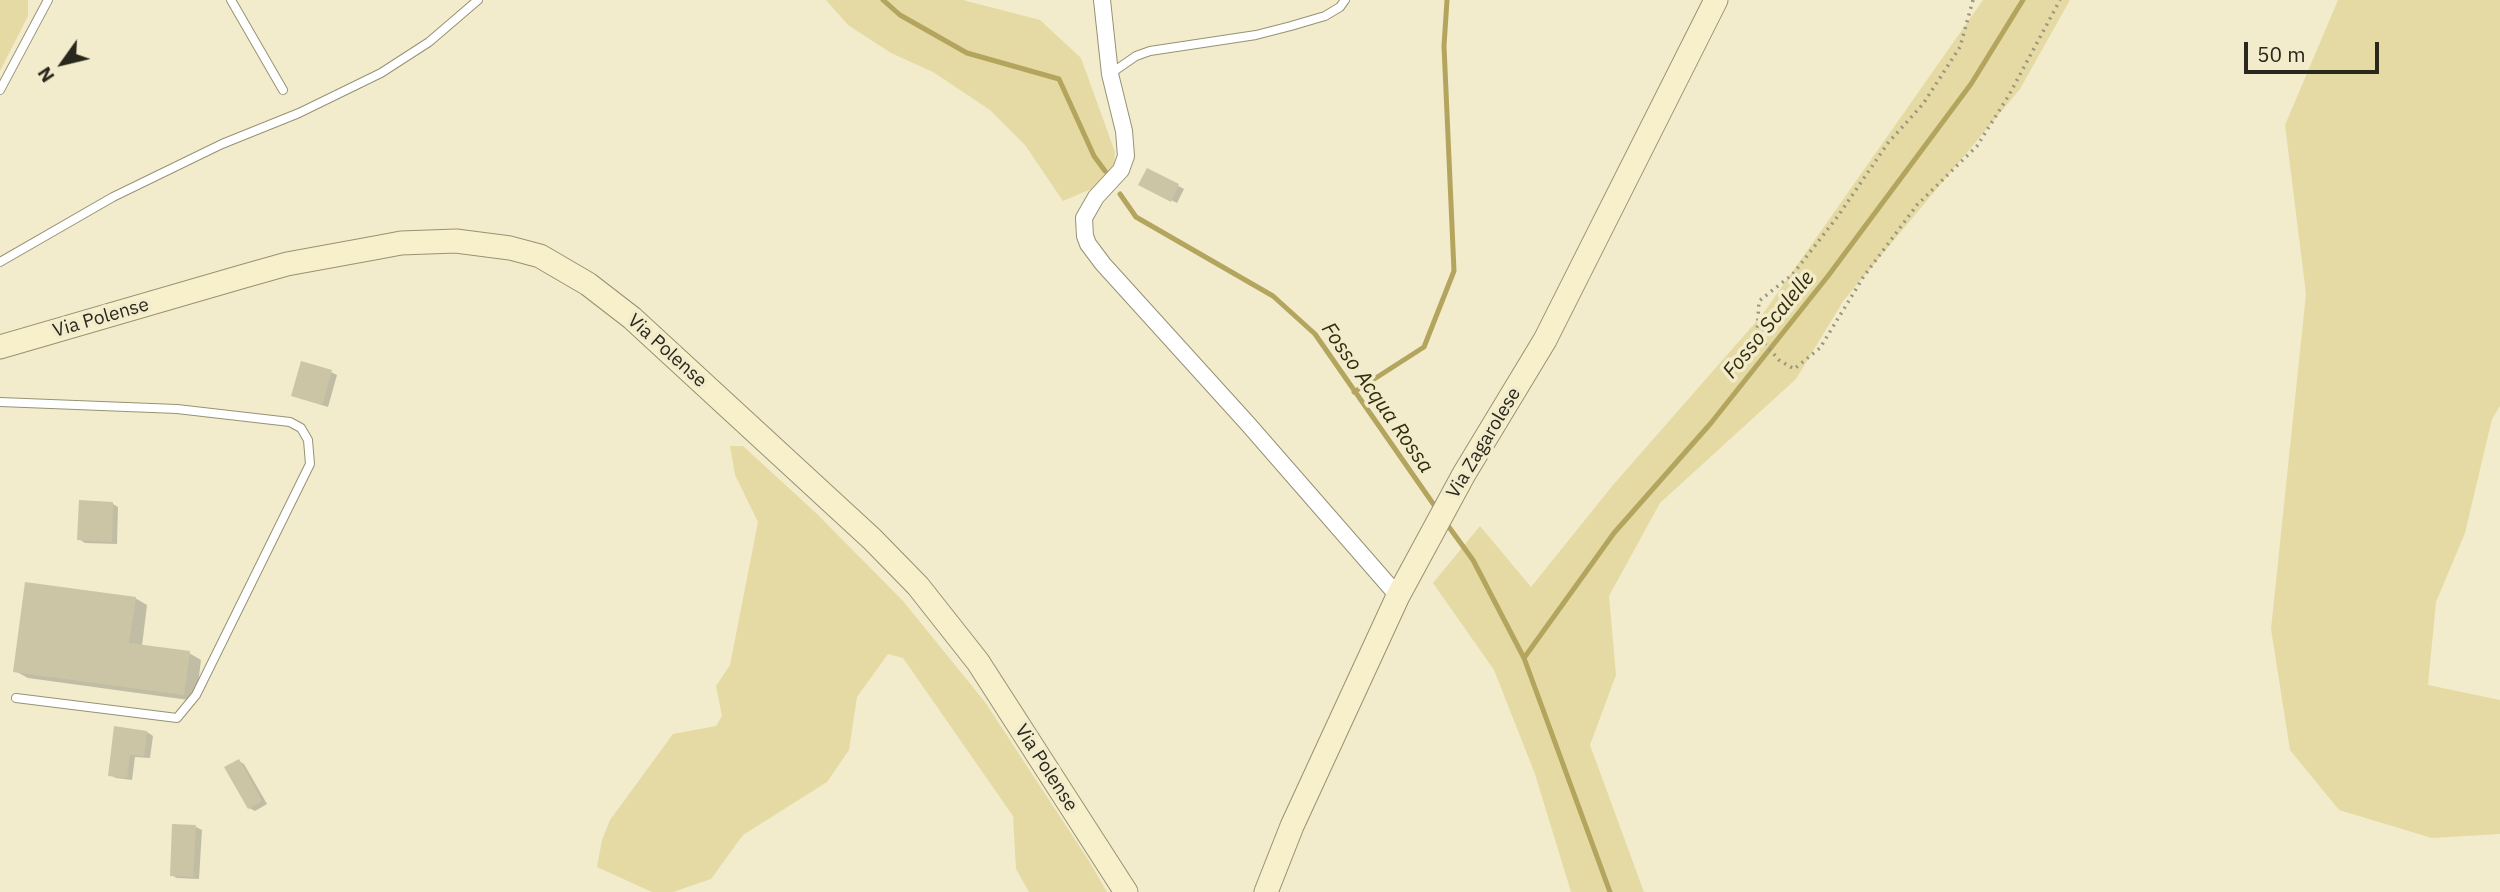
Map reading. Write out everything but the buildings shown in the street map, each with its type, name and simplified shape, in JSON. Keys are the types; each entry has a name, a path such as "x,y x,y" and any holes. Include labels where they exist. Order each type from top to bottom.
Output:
{"street":[{"path":"1102,0 1110,74 1124,131 1126,156 1121,170 1096,197 1084,218 1088,244 1398,596"},
{"name":"Via Zagarolese","path":"1266,892 1292,826 1398,596 1464,474 1545,340 1716,0"},
{"name":"Via Polense","path":"0,347 288,264 401,243 456,242 510,248 540,256 588,284 632,318 872,539 918,586 985,673 1126,892"}],"lane":[{"path":"0,90 48,0"},
{"path":"231,0 283,90"},
{"path":"0,262 134,187 222,144 299,113 381,73 429,42 478,0"},
{"path":"1110,74 1136,55 1256,35 1291,26 1325,16 1340,7 1345,0"},
{"path":"0,401 177,409 290,422 301,428 308,440 310,464 196,695 177,718 16,698"}],"path":[{"path":"1973,0 1960,47 1923,104 1888,142 1838,216 1794,274 1759,301 1757,335 1779,359 1794,369 1821,348 1864,276 1917,205 1977,146 2009,95 2060,0"}],"shaded area":[{"path":"0,0 28,0 28,16 0,71"},
{"path":"826,0 963,0 1040,20 1081,58 1115,152 1114,170 1096,187 1063,201 1025,145 990,110 933,72 891,53 848,25"},
{"path":"1983,0 2070,0 2020,89 1844,300 1796,379 1660,503 1609,596 1616,675 1590,745 1644,892 1571,892 1535,774 1494,670 1433,583 1480,526 1531,587 1613,485 1762,315"},
{"path":"2338,0 2500,0 2500,406 2492,419 2465,533 2436,602 2428,685 2500,700 2500,834 2432,838 2339,810 2290,750 2271,629 2306,294 2285,125"},
{"path":"730,446 743,446 816,513 903,601 985,702 1107,892 1029,892 1016,869 1013,816 903,658 888,654 857,697 849,750 827,782 743,835 711,879 673,892 652,892 597,867 602,840 610,820 673,734 716,726 722,716 716,686 730,665 758,522 735,475"}],"waterway":[{"name":"Fosso Acqua Rossa","path":"883,0 900,15 967,53 1059,79 1094,156 1105,171"},
{"path":"1354,392 1424,347 1454,271 1444,46 1447,0"},
{"name":"Fosso Scalelle","path":"1524,658 1614,533 1711,423 1828,276 1971,84 2023,0"},
{"name":"Fosso Acqua Rossa","path":"1120,194 1136,217 1273,296 1315,334 1434,505"},
{"name":"Fosso Acqua Rossa","path":"1446,523 1473,560 1524,658 1610,892"}]}
